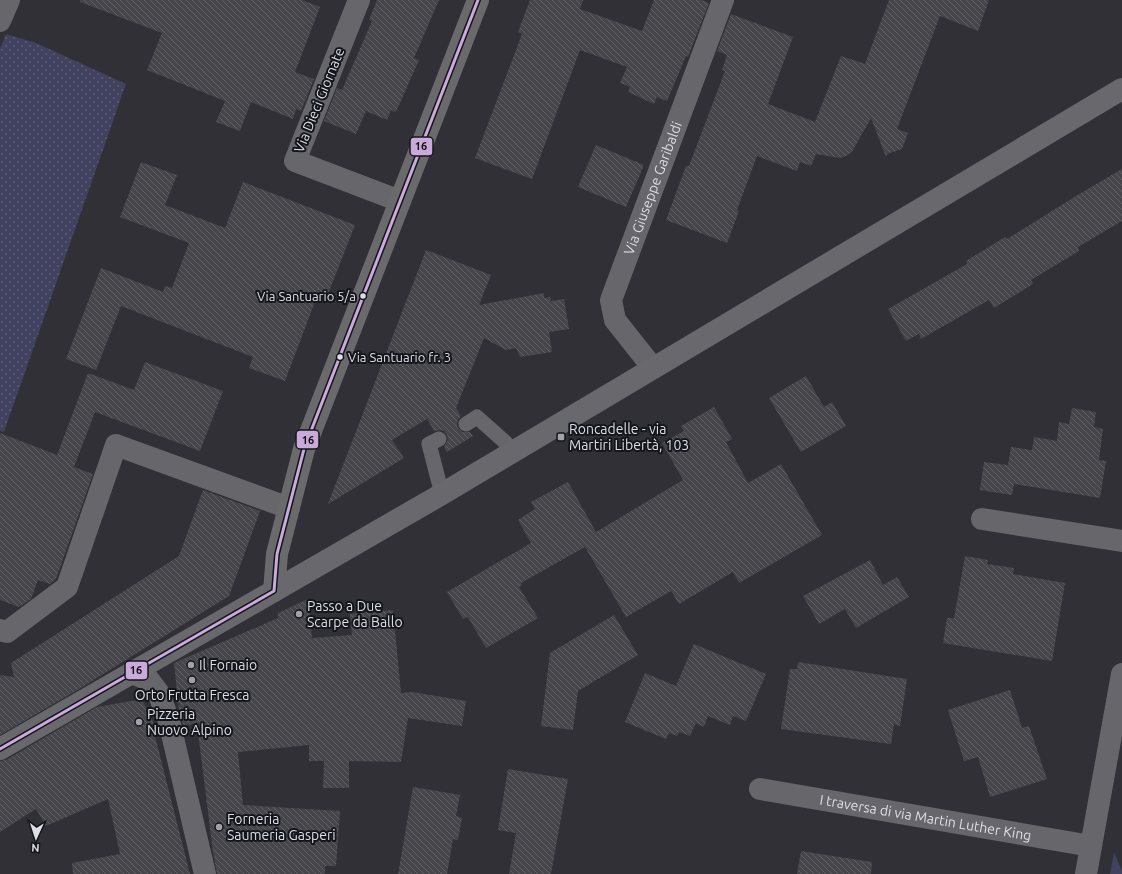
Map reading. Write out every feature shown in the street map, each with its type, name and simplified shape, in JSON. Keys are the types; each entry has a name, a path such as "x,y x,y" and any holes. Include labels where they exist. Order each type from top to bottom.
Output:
{"main road":[{"path":"0,749 515,452 653,368 1122,89"}],"street":[{"path":"0,21 9,0"},
{"name":"Via Dieci Giornate","path":"359,0 295,161 400,201"},
{"path":"274,591 278,554 304,449 478,0"},
{"name":"Via Giuseppe Garibaldi","path":"653,368 615,320 611,300 722,0"},
{"path":"0,630 7,632 67,587 116,445 289,508"},
{"path":"982,519 1122,541"},
{"path":"132,672 149,680 158,692 169,721 205,874"},
{"path":"1086,874 1122,674"},
{"name":"I traversa di via Martin Luther King","path":"760,789 1091,846"}],"lane":[{"path":"466,424 477,417 515,452"},
{"path":"439,439 429,444 442,494"}],"shaded area":[{"path":"6,34 36,43 126,84 4,432 0,431 0,49"},
{"path":"1114,852 1122,871 1122,874 1110,874"}],"building":[{"path":"80,0 302,0 320,7 295,72 314,79 301,111 296,109 293,119 251,102 240,131 216,122 225,101 147,70 162,33 80,2"},
{"path":"377,0 439,0 414,58 419,60 396,112 391,110 387,120 366,111 356,134 324,121 337,88 342,90 372,21 369,20"},
{"path":"530,0 583,0 580,9 642,31 654,0 701,0 709,3 688,57 686,56 667,101 657,97 654,104 628,92 630,87 620,83 627,67 580,50 532,179 475,158 522,34 518,32"},
{"path":"889,0 989,0 978,31 940,16 897,129 908,133 902,149 887,154 886,157 871,118 852,152 846,156 839,158 816,154 811,166 800,162 797,171 757,156 737,210 739,211 727,243 666,220 686,166 689,166 725,71 722,70 727,55 717,51 731,14 793,37 768,104 815,122 841,56 865,64"},
{"path":"596,145 644,165 626,207 578,187"},
{"path":"141,162 177,175 165,205 225,228 243,182 355,225 328,294 319,291 285,381 249,368 253,357 121,306 96,370 66,359 101,268 163,292 165,286 172,288 189,243 120,217"},
{"path":"1122,169 1122,221 1078,247 1079,251 1031,280 1033,284 994,308 989,300 921,339 919,334 906,341 888,309 967,264 966,261 1005,237 1007,239"},
{"path":"426,250 491,275 479,305 544,293 544,298 550,297 551,301 564,299 569,329 549,332 552,352 520,357 516,348 506,350 484,338 456,408 461,416 457,424 458,428 462,432 470,432 473,436 447,452 444,447 448,440 447,435 444,431 434,431 427,419 392,440 404,458 328,504"},
{"path":"145,362 223,391 200,451 95,412 74,467 93,474 56,579 50,584 38,580 31,599 19,607 0,600 0,433 57,455 88,373 134,390"},
{"path":"806,376 824,407 832,402 846,426 801,452 769,398"},
{"path":"714,407 732,439 726,442 748,483 781,464 822,535 739,583 733,572 679,604 671,591 626,617 585,547 521,583 522,585 519,587 538,618 486,648 468,617 463,619 447,592 531,543 518,520 535,509 531,502 568,482 596,532 683,480 662,443 684,431 681,426"},
{"path":"1072,408 1096,412 1094,427 1103,429 1099,460 1106,461 1100,498 1014,484 1012,495 980,490 984,462 1008,465 1011,447 1032,450 1034,437 1057,441 1059,422 1069,424"},
{"path":"203,490 260,511 229,596 79,689 0,735 0,675 14,677 11,663 179,556"},
{"path":"965,556 988,560 987,564 1014,568 1013,574 1065,583 1052,661 943,643 947,618 954,618"},
{"path":"870,560 883,585 897,577 909,597 856,628 845,609 819,624 803,596"},
{"path":"308,599 312,638 352,635 350,614 393,610 401,693 412,692 466,701 462,726 408,718 401,762 349,761 349,788 323,788 324,761 309,761 309,745 238,752 243,805 340,811 336,866 325,866 325,874 217,874 197,724 183,725 179,711 174,663 278,618 278,613"},
{"path":"614,615 638,655 578,691 573,730 541,726 550,653"},
{"path":"694,644 766,674 746,721 733,716 730,725 708,716 704,727 696,723 690,736 679,732 677,736 669,733 666,739 625,722 645,673 676,686"},
{"path":"798,662 907,679 900,726 894,724 891,744 781,729 790,669 797,669"},
{"path":"1010,690 1022,728 1029,726 1047,779 990,797 978,757 964,761 948,710"},
{"path":"142,699 156,728 153,728 190,874 73,874 72,863 120,854 108,799 46,826 36,809 0,832 0,761 6,760 97,707"},
{"path":"508,769 568,779 551,874 509,874 516,833 498,830"},
{"path":"413,787 460,795 456,816 462,818 458,840 453,839 447,874 398,874"},
{"path":"801,851 872,862 871,874 797,874"}],"transit line":[{"name":"16","path":"0,749 274,591 277,554 304,449 478,0"}],"place":[{"name":"Via Santuario 5/a","path":"363,296"},
{"name":"Via Santuario fr. 3","path":"340,357"},
{"name":"Roncadelle - via Martiri Libertà, 103","path":"561,437"},
{"name":"Passo a Due Scarpe da Ballo","path":"299,614"},
{"name":"Il Fornaio","path":"191,665"},
{"name":"Orto Frutta Fresca","path":"192,680"},
{"name":"Pizzeria Nuovo Alpino","path":"139,722"},
{"name":"Forneria Saumeria Gasperi","path":"219,827"}]}
